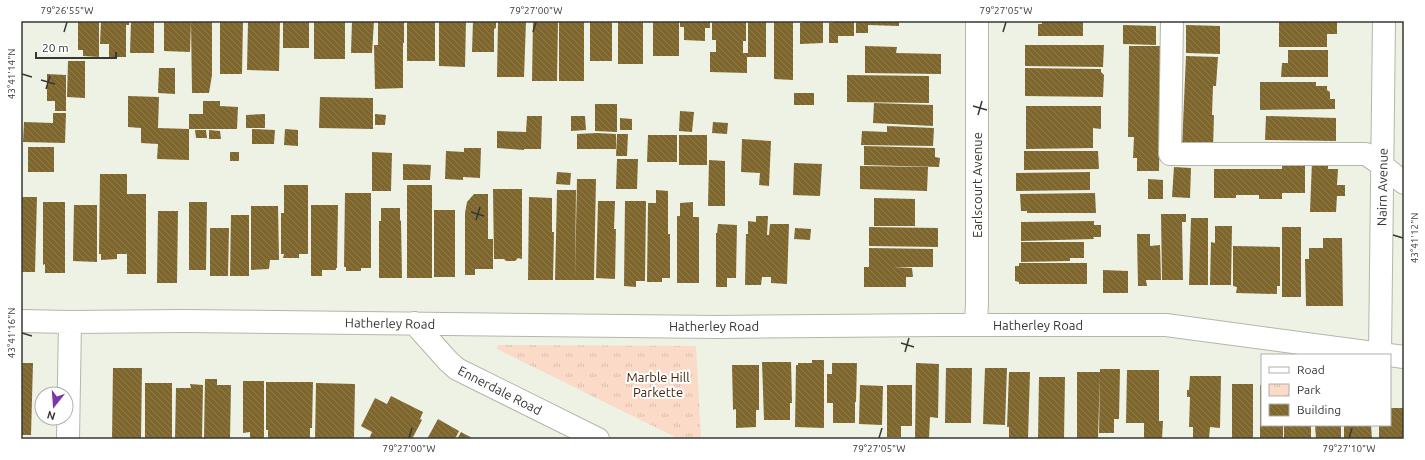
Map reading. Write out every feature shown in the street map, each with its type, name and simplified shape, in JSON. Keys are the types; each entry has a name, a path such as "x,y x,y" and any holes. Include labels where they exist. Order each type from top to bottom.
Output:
{"street":[{"name":"Earlscourt Avenue","path":"976,325 977,21"},
{"path":"1172,21 1170,154 1366,154 1382,164 1404,183"},
{"name":"Nairn Avenue","path":"1380,353 1384,21"},
{"name":"Hatherley Road","path":"21,320 70,322 182,321 717,327 1166,325 1386,354"},
{"path":"68,439 70,322"},
{"name":"Ennerdale Road","path":"414,323 457,369 598,439"},
{"name":"Hatherley Road","path":"1391,355 1404,357"}],"green space":[{"name":"Marble Hill Parkette","path":"498,345 696,346 701,439 679,439 497,349"}],"building":[{"path":"78,21 99,21 99,57 83,56 83,50 78,50"},
{"path":"101,21 129,21 129,25 126,25 126,57 109,57 109,44 100,44"},
{"path":"131,21 154,21 154,53 130,53"},
{"path":"164,21 191,21 190,52 164,51"},
{"path":"191,21 212,21 212,75 209,93 192,93"},
{"path":"220,21 243,21 242,74 220,74"},
{"path":"248,21 280,21 279,71 247,70"},
{"path":"283,21 309,21 309,48 283,48"},
{"path":"314,21 345,21 345,59 314,59"},
{"path":"352,21 374,21 372,53 351,53"},
{"path":"378,21 404,21 403,88 375,89 374,45 378,45"},
{"path":"407,21 435,21 435,61 407,61"},
{"path":"439,21 466,21 465,67 439,66"},
{"path":"473,21 496,21 496,28 494,29 494,52 472,52"},
{"path":"498,21 526,21 524,77 497,77"},
{"path":"533,21 558,21 557,81 532,81"},
{"path":"559,21 584,21 584,81 559,81"},
{"path":"590,21 612,21 612,61 590,61"},
{"path":"618,21 643,21 643,64 618,64"},
{"path":"653,21 679,21 679,56 653,56"},
{"path":"680,21 710,21 710,28 705,28 705,41 684,40 684,27 680,27"},
{"path":"712,21 746,21 746,41 743,41 743,53 748,53 748,21 766,21 766,57 747,57 747,73 710,72 710,52 716,52 716,40 712,40"},
{"path":"774,21 793,21 793,80 774,79"},
{"path":"802,21 823,21 823,43 800,44 800,23 803,23"},
{"path":"833,21 854,21 854,36 838,36 838,43 829,43 829,23 833,23"},
{"path":"856,21 899,21 899,26 868,25 868,33 856,33"},
{"path":"1042,21 1083,21 1083,36 1038,36 1038,24 1042,24"},
{"path":"1279,21 1337,21 1337,34 1327,34 1327,47 1279,47"},
{"path":"1123,25 1156,26 1156,45 1123,44"},
{"path":"1186,25 1220,26 1220,54 1186,53"},
{"path":"1025,45 1104,45 1103,67 1025,66"},
{"path":"865,46 897,47 896,53 941,54 941,74 865,73"},
{"path":"1129,46 1161,46 1159,171 1137,171 1137,158 1133,158 1134,137 1128,137"},
{"path":"1288,50 1328,50 1328,77 1281,77 1282,63 1288,63"},
{"path":"1186,56 1218,57 1216,86 1213,86 1213,148 1182,147"},
{"path":"68,61 85,61 85,98 67,97"},
{"path":"159,68 175,68 175,94 158,93"},
{"path":"1025,68 1101,69 1101,72 1104,75 1103,97 1025,96"},
{"path":"47,74 66,75 66,111 55,111 55,101 47,101"},
{"path":"847,75 929,76 929,103 847,102"},
{"path":"1260,82 1316,82 1316,86 1327,86 1327,90 1330,92 1330,99 1335,99 1335,109 1260,110"},
{"path":"794,93 814,93 814,105 794,105"},
{"path":"128,96 159,97 158,128 189,129 189,160 157,159 158,144 141,143 141,128 128,127"},
{"path":"320,97 373,98 373,129 319,128"},
{"path":"203,101 220,101 220,106 238,107 237,129 189,129 189,114 203,114"},
{"path":"874,103 933,105 933,126 873,123"},
{"path":"595,104 617,104 617,132 595,131"},
{"path":"1026,106 1101,106 1101,129 1093,128 1093,148 1026,149"},
{"path":"680,111 694,112 692,132 679,131"},
{"path":"53,113 66,113 65,143 23,142 24,122 53,123"},
{"path":"265,114 265,128 246,128 246,115"},
{"path":"375,114 386,115 385,125 375,125"},
{"path":"527,116 542,116 541,149 524,150 497,148 497,131 526,132"},
{"path":"571,116 585,116 586,130 571,131"},
{"path":"1266,116 1336,118 1336,141 1265,140"},
{"path":"620,118 632,119 632,130 620,130"},
{"path":"713,122 728,123 727,134 712,133"},
{"path":"887,126 934,128 933,146 861,145 862,131 887,132"},
{"path":"252,129 275,130 274,144 252,144"},
{"path":"285,129 298,130 298,146 284,145"},
{"path":"195,130 206,130 207,138 196,138"},
{"path":"209,130 220,131 221,139 209,139"},
{"path":"577,134 616,134 616,149 577,149"},
{"path":"617,134 628,134 627,156 616,156"},
{"path":"648,135 677,135 677,162 647,162"},
{"path":"679,135 707,135 707,165 679,165"},
{"path":"742,139 771,141 769,186 759,185 760,173 741,172"},
{"path":"864,146 935,148 935,157 940,158 939,167 864,165"},
{"path":"28,147 54,147 54,172 28,172"},
{"path":"464,148 481,148 480,178 463,177 463,180 445,179 446,151 464,152"},
{"path":"1024,151 1098,151 1099,169 1024,170"},
{"path":"230,152 239,152 239,161 230,161"},
{"path":"372,152 392,153 391,191 372,191"},
{"path":"617,159 638,159 637,189 616,189"},
{"path":"709,160 725,161 725,206 708,206"},
{"path":"1312,161 1328,162 1328,169 1338,169 1337,185 1345,185 1345,196 1337,196 1336,212 1310,212"},
{"path":"794,163 822,164 820,196 793,195"},
{"path":"403,164 431,165 430,180 403,180"},
{"path":"860,166 928,167 927,191 860,189"},
{"path":"1282,166 1305,166 1305,193 1282,193 1282,199 1259,199 1259,195 1236,195 1236,198 1214,198 1214,169 1282,169"},
{"path":"1174,167 1191,168 1190,198 1172,197"},
{"path":"557,172 571,173 570,185 556,184"},
{"path":"1090,172 1090,190 1016,191 1016,173"},
{"path":"100,174 127,174 127,194 146,194 146,274 127,274 127,254 117,254 117,259 101,260 101,254 99,254"},
{"path":"577,179 596,179 594,280 555,280 557,190 576,190 575,278"},
{"path":"1148,179 1163,180 1163,199 1148,199"},
{"path":"284,185 308,185 308,254 299,254 299,258 283,258 284,254 281,254 281,213 284,213"},
{"path":"407,185 432,185 432,278 407,278"},
{"path":"493,189 522,189 522,259 518,258 515,261 506,261 504,259 494,259"},
{"path":"656,190 668,191 670,278 662,278 662,282 647,282 648,203 656,203"},
{"path":"345,193 371,193 371,268 361,268 361,271 346,271 346,267 344,267"},
{"path":"1095,193 1096,213 1027,213 1027,211 1021,211 1020,194"},
{"path":"474,194 488,194 488,239 493,239 493,269 475,269 475,275 465,275 465,213 467,202"},
{"path":"21,197 37,197 35,272 21,272"},
{"path":"529,197 552,198 552,232 554,232 553,280 528,280"},
{"path":"874,198 915,199 915,226 874,226"},
{"path":"598,201 615,201 615,279 596,278"},
{"path":"625,201 646,201 645,281 636,281 636,287 624,286"},
{"path":"43,202 65,202 65,273 45,273 45,264 43,265"},
{"path":"189,202 207,202 206,270 189,270"},
{"path":"693,202 693,217 699,217 699,283 677,283 677,216 680,216 680,203"},
{"path":"74,205 97,205 97,262 73,261"},
{"path":"311,205 338,205 337,268 336,270 322,270 322,276 311,276"},
{"path":"251,206 278,206 279,260 270,260 269,269 251,270"},
{"path":"381,208 400,208 402,278 379,278 379,221 381,221"},
{"path":"434,210 455,210 455,277 434,277"},
{"path":"158,211 178,211 177,283 157,283"},
{"path":"1161,214 1186,214 1186,222 1182,222 1183,280 1162,280"},
{"path":"231,215 249,215 249,276 230,276"},
{"path":"756,216 768,216 767,235 769,235 770,224 789,224 787,284 771,283 771,277 762,277 761,285 745,285 746,234 748,234 748,221 756,222"},
{"path":"1191,218 1208,218 1208,285 1189,285"},
{"path":"1094,221 1094,225 1101,225 1101,237 1093,237 1094,239 1021,241 1021,222"},
{"path":"718,224 737,225 736,278 727,278 727,287 716,287 716,233"},
{"path":"1215,226 1232,226 1231,285 1210,285 1211,242 1215,243"},
{"path":"869,227 938,228 938,247 869,246"},
{"path":"1282,227 1301,227 1301,297 1282,297"},
{"path":"210,228 229,228 228,276 210,276"},
{"path":"795,228 811,229 810,240 794,239"},
{"path":"1137,234 1150,234 1150,246 1160,245 1161,280 1146,280 1147,286 1138,286"},
{"path":"1323,238 1342,238 1343,306 1306,306 1305,259 1309,259 1309,248 1323,248"},
{"path":"1021,242 1084,242 1084,258 1070,258 1070,261 1021,262"},
{"path":"1233,246 1280,247 1280,286 1277,286 1277,294 1236,293 1237,287 1233,286"},
{"path":"869,248 933,249 933,267 893,267 912,268 913,277 906,277 906,287 864,287 864,267 869,267"},
{"path":"1019,263 1087,263 1087,284 1019,284 1019,282 1015,281 1015,266 1019,266"},
{"path":"1103,270 1128,271 1128,293 1103,293"},
{"path":"812,360 824,360 824,428 795,427 796,365 798,365 798,363 812,363"},
{"path":"762,362 791,362 792,403 790,403 790,420 764,420"},
{"path":"21,363 33,363 31,435 21,435"},
{"path":"832,363 857,363 855,423 833,423 833,403 827,403 827,374 832,374"},
{"path":"916,363 939,364 938,418 930,417 929,439 915,439"},
{"path":"732,365 759,365 759,410 756,410 756,427 736,428 736,409 733,410"},
{"path":"113,368 142,368 141,439 112,439"},
{"path":"946,368 972,368 971,423 945,423"},
{"path":"985,368 1007,368 1005,425 983,424"},
{"path":"1100,369 1120,369 1119,419 1114,419 1114,433 1099,433"},
{"path":"1127,370 1159,370 1159,421 1163,421 1162,439 1144,439 1144,423 1126,423"},
{"path":"1009,372 1030,372 1028,439 1009,439 1009,427 1007,427"},
{"path":"1077,372 1100,372 1098,438 1077,438"},
{"path":"1190,376 1221,376 1220,428 1210,427 1209,439 1193,439 1193,427 1189,427 1190,397 1187,397 1187,390 1189,390"},
{"path":"1039,377 1065,377 1064,439 1038,439"},
{"path":"205,379 217,379 217,385 231,385 230,439 204,439"},
{"path":"243,381 264,381 264,439 250,439 250,432 243,433"},
{"path":"266,382 313,382 312,428 310,428 310,439 268,439 268,430 266,430"},
{"path":"145,383 172,383 172,439 145,439"},
{"path":"316,383 355,384 354,439 315,439"},
{"path":"190,384 203,385 202,439 175,439 176,388 191,388"},
{"path":"1232,384 1253,384 1253,439 1232,439"},
{"path":"860,385 883,386 882,425 859,424"},
{"path":"887,385 912,385 912,426 901,426 901,437 887,437"},
{"path":"1261,385 1261,426 1283,426 1283,439 1260,439"},
{"path":"391,396 423,412 420,419 422,420 412,439 369,439 372,432 361,426 375,398 387,404"},
{"path":"1391,408 1404,408 1404,439 1379,439 1379,426 1391,426"},
{"path":"438,419 459,431 455,439 427,439"},
{"path":"1284,426 1311,426 1311,439 1284,439"},
{"path":"1315,426 1341,426 1341,439 1316,439"},
{"path":"1344,426 1371,426 1372,439 1344,439"},
{"path":"461,432 474,439 457,439"}]}
